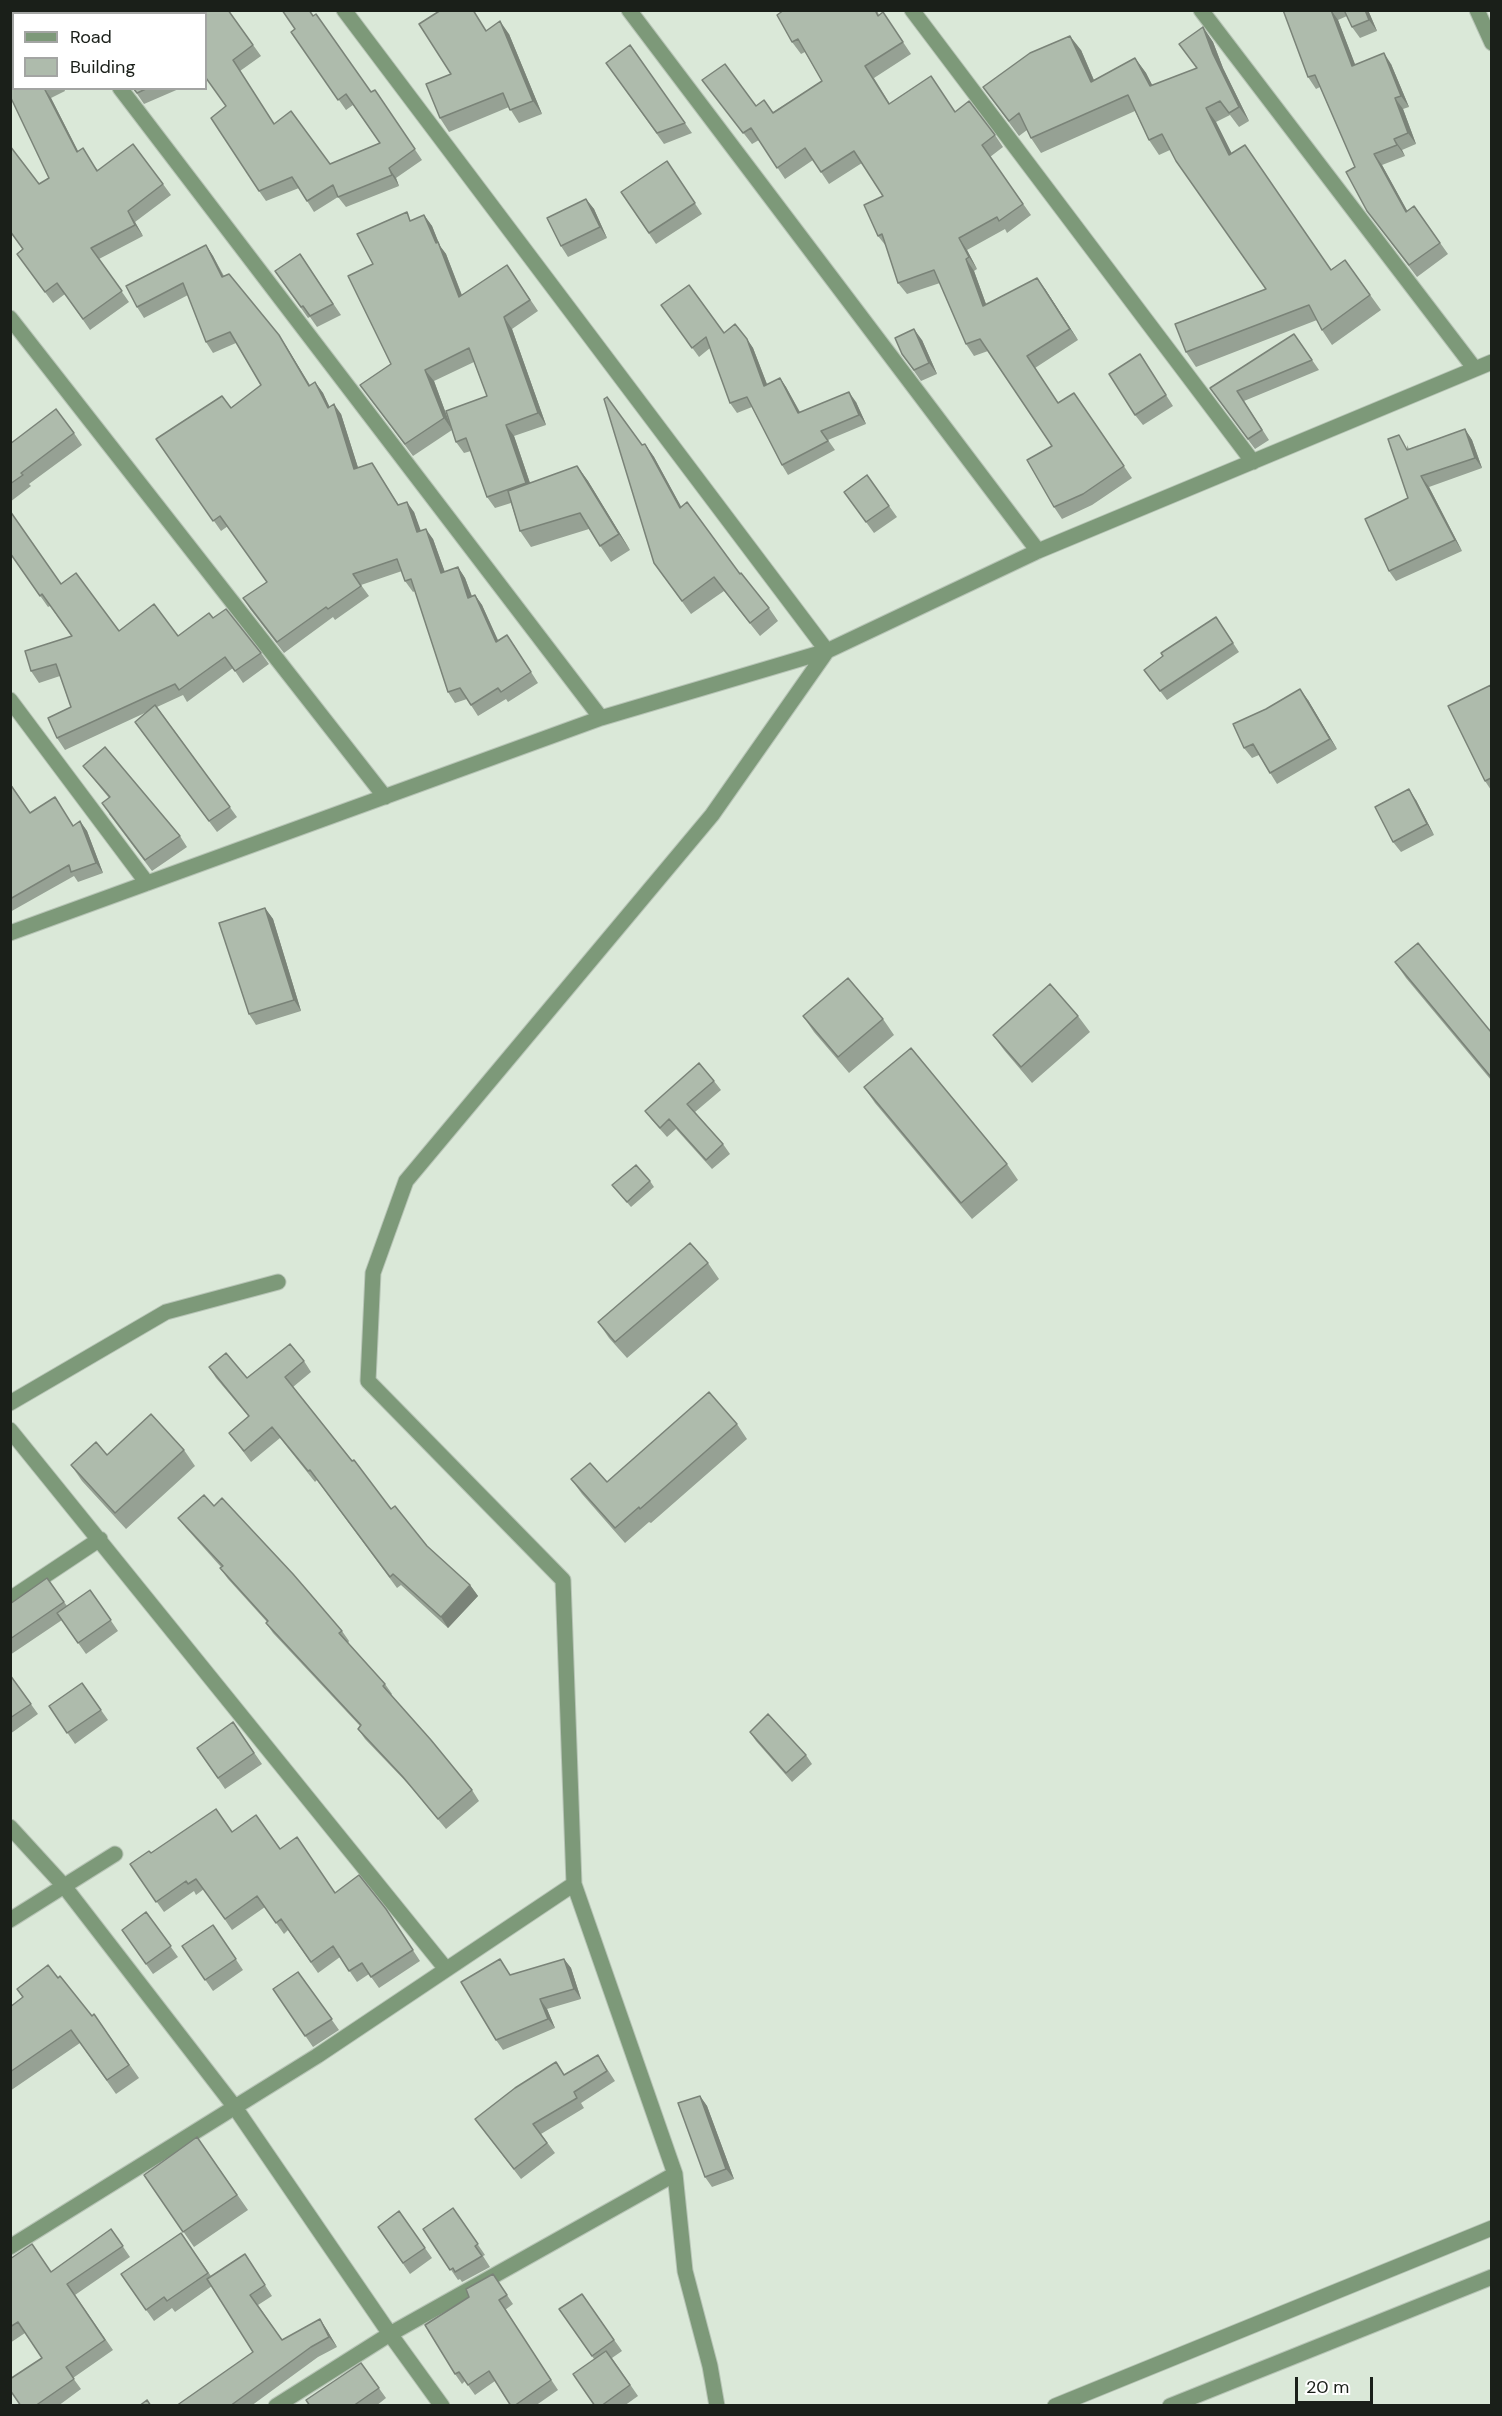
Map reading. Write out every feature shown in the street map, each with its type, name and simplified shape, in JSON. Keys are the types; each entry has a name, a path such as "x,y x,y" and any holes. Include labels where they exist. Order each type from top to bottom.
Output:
{"street":[{"path":"344,10 826,651"},
{"path":"629,10 1038,551"},
{"path":"912,10 1253,462"},
{"path":"1201,10 1475,369"},
{"path":"1477,10 1491,43"},
{"path":"122,90 601,718"},
{"path":"10,318 385,797"},
{"path":"10,933 601,718 826,651 1038,551 1491,362"},
{"path":"717,2406 710,2366 685,2271 675,2174 574,1884 563,1580 368,1381 373,1273 406,1181 712,815 826,651"},
{"path":"10,700 147,883"},
{"path":"10,1403 166,1312 279,1282"},
{"path":"10,1430 446,1969"},
{"path":"10,1599 100,1539"},
{"path":"10,1827 64,1886 234,2106 442,2406"},
{"path":"10,1920 116,1854"},
{"path":"10,2247 317,2056 574,1884"},
{"path":"276,2406 390,2334 675,2174"},
{"path":"1055,2406 1491,2228"},
{"path":"1170,2406 1491,2277"}],"building":[{"path":"10,10 28,10 29,12 12,12 12,90 45,90 77,152 83,148 97,171 133,144 163,184 128,211 135,225 91,248 122,291 83,319 57,283 45,292 17,254 23,249 10,231 10,146 39,184 49,178 10,96"},
{"path":"181,10 228,10 253,45 233,60 274,124 291,111 330,164 380,143 346,94 338,100 291,32 295,29 282,10 309,10 313,16 316,14 371,92 375,90 415,149 389,168 392,175 338,197 333,185 307,201 292,177 259,191 211,118 226,106 207,79 207,12 179,12"},
{"path":"441,10 473,10 486,31 500,21 533,101 510,110 503,93 440,118 426,84 451,74 419,24"},
{"path":"784,10 875,10 878,16 883,12 903,42 865,66 889,104 931,76 955,112 969,101 995,135 982,145 1023,204 999,221 997,217 959,238 969,257 966,259 983,306 1037,278 1070,329 1027,356 1058,403 1074,393 1124,466 1083,494 1054,507 1027,460 1052,446 980,339 966,344 934,270 898,283 882,234 878,236 864,205 883,196 854,151 821,172 805,148 777,168 751,128 743,133 702,80 725,64 756,106 764,100 773,113 822,81 798,39 792,42 777,15"},
{"path":"1283,10 1331,10 1352,66 1384,53 1401,96 1395,98 1408,133 1394,139 1397,145 1374,154 1406,212 1414,206 1440,243 1409,265 1367,211 1346,172 1355,167 1315,75 1308,77"},
{"path":"1344,10 1365,10 1369,20 1352,27"},
{"path":"1203,27 1213,54 1239,107 1229,113 1220,101 1206,108 1229,155 1245,145 1331,270 1345,260 1370,295 1322,330 1309,305 1186,352 1175,324 1266,289 1176,161 1162,134 1149,140 1128,95 1031,138 1019,113 1009,121 983,87 1030,53 1070,36 1091,82 1135,58 1150,86 1197,68 1179,44"},
{"path":"630,45 685,123 657,133 606,63"},
{"path":"667,161 695,203 649,233 621,192"},
{"path":"586,199 600,227 561,246 547,218"},
{"path":"407,212 410,221 424,215 436,243 438,242 459,297 507,265 530,300 504,317 538,413 506,425 526,483 487,497 466,438 456,442 446,411 487,396 469,348 425,370 444,418 405,444 360,385 391,364 348,276 373,264 357,234"},
{"path":"206,245 222,277 229,274 279,335 309,386 315,382 328,408 334,404 354,469 372,463 398,505 407,502 417,532 426,529 441,573 458,567 468,598 475,595 496,642 507,635 531,672 501,692 498,688 471,705 460,688 448,692 411,579 405,581 397,559 353,574 361,586 328,609 326,607 277,642 243,598 267,582 220,516 213,521 156,439 222,396 231,408 261,385 230,332 206,342 183,283 137,307 126,286"},
{"path":"300,254 333,304 310,316 275,271"},
{"path":"689,285 724,333 735,324 747,339 764,386 780,378 798,413 849,392 859,415 821,431 828,441 782,465 747,397 730,403 706,337 692,348 661,305"},
{"path":"914,329 929,363 914,370 902,354 895,338"},
{"path":"1294,334 1312,360 1237,391 1262,430 1248,439 1210,388"},
{"path":"1140,354 1166,395 1135,415 1109,374"},
{"path":"607,397 642,445 645,444 680,508 687,502 740,574 769,608 750,623 714,577 682,601 654,563 604,399"},
{"path":"56,409 74,433 10,484 10,444"},
{"path":"1465,429 1475,458 1421,476 1455,540 1389,571 1365,519 1408,498 1388,439 1399,435 1407,450"},
{"path":"577,466 619,534 600,546 580,513 520,531 508,491"},
{"path":"867,475 889,506 866,522 844,492"},
{"path":"10,511 61,584 76,573 119,631 154,604 178,636 209,613 213,618 226,609 261,653 235,671 225,657 179,690 175,684 57,738 48,718 71,707 56,664 31,671 25,651 72,636 10,553"},
{"path":"1216,617 1233,643 1160,691 1144,670 1163,656 1161,653"},
{"path":"1491,685 1491,778 1485,781 1448,706"},
{"path":"1300,689 1330,739 1270,773 1253,744 1244,748 1233,724 1266,709"},
{"path":"155,705 230,807 209,821 135,722"},
{"path":"105,747 180,836 145,860 102,803 110,797 83,766"},
{"path":"10,784 30,813 55,797 73,826 80,821 96,863 71,872 69,865 10,899"},
{"path":"1409,789 1427,824 1393,842 1375,807"},
{"path":"265,908 294,1000 249,1014 219,923"},
{"path":"1418,943 1491,1032 1491,1077 1395,962"},
{"path":"848,978 883,1019 838,1057 803,1016"},
{"path":"1050,984 1078,1016 1021,1067 993,1035"},
{"path":"911,1048 1007,1164 961,1203 864,1087"},
{"path":"699,1063 714,1081 687,1104 723,1144 706,1160 669,1119 660,1128 645,1111"},
{"path":"636,1165 650,1181 627,1202 612,1185"},
{"path":"690,1243 708,1263 615,1342 598,1322"},
{"path":"290,1344 304,1361 285,1377 352,1461 354,1460 391,1509 395,1506 427,1546 470,1585 441,1617 393,1574 390,1577 310,1470 308,1471 272,1427 244,1451 229,1433 249,1416 209,1367 226,1353 247,1378"},
{"path":"709,1392 737,1424 615,1528 571,1479 590,1463 607,1482"},
{"path":"151,1414 184,1450 115,1513 71,1465 96,1442 107,1455"},
{"path":"204,1495 214,1506 222,1498 293,1574 342,1631 339,1633 385,1684 383,1686 472,1790 438,1819 358,1729 361,1725 266,1623 268,1621 220,1568 223,1566 178,1518"},
{"path":"47,1578 64,1602 10,1639 10,1604"},
{"path":"90,1590 111,1620 78,1643 57,1613"},
{"path":"10,1675 31,1704 10,1718"},
{"path":"82,1683 101,1710 67,1733 49,1706"},
{"path":"768,1714 806,1755 786,1773 750,1732"},
{"path":"233,1722 254,1753 218,1778 197,1748"},
{"path":"216,1809 232,1832 256,1815 280,1849 297,1837 335,1893 359,1875 386,1909 413,1950 371,1977 362,1963 349,1971 333,1946 311,1962 281,1919 276,1923 257,1896 225,1919 196,1879 188,1884 186,1881 156,1902 130,1864 149,1851 151,1853"},
{"path":"146,1912 171,1946 146,1964 122,1930"},
{"path":"213,1925 236,1959 205,1980 182,1946"},
{"path":"500,1959 510,1975 564,1959 574,1989 540,1999 548,2019 496,2040 461,1982"},
{"path":"48,1965 58,1978 60,1976 92,2016 94,2014 129,2065 107,2080 71,2030 10,2072 10,2007 23,1997 17,1989"},
{"path":"298,1972 332,2019 305,2036 273,1989"},
{"path":"598,2055 607,2071 574,2092 577,2098 533,2124 547,2143 514,2169 475,2119 515,2088 556,2062 564,2075"},
{"path":"700,2096 726,2169 705,2177 678,2103"},
{"path":"197,2137 237,2195 183,2232 144,2175"},
{"path":"453,2208 478,2244 475,2246 482,2256 455,2272 453,2268 450,2270 423,2229"},
{"path":"399,2211 425,2248 403,2263 378,2227"},
{"path":"111,2229 123,2246 67,2284 105,2340 66,2367 74,2379 35,2406 21,2406 10,2390 10,2379 42,2358 18,2322 10,2327 10,2259 32,2244 51,2272"},
{"path":"181,2233 208,2273 167,2301 164,2297 146,2310 121,2274"},
{"path":"245,2254 265,2285 250,2295 282,2340 320,2319 329,2337 311,2347 230,2406 176,2406 253,2352 207,2279"},
{"path":"493,2274 507,2295 499,2300 551,2380 514,2406 511,2406 489,2371 468,2385 459,2372 455,2374 425,2325 469,2297 466,2289"},
{"path":"582,2294 614,2340 592,2356 559,2309"},
{"path":"606,2351 630,2385 601,2406 595,2406 573,2374"},
{"path":"361,2363 379,2388 353,2406 310,2406 306,2400"},
{"path":"147,2400 151,2406 139,2406"}]}
